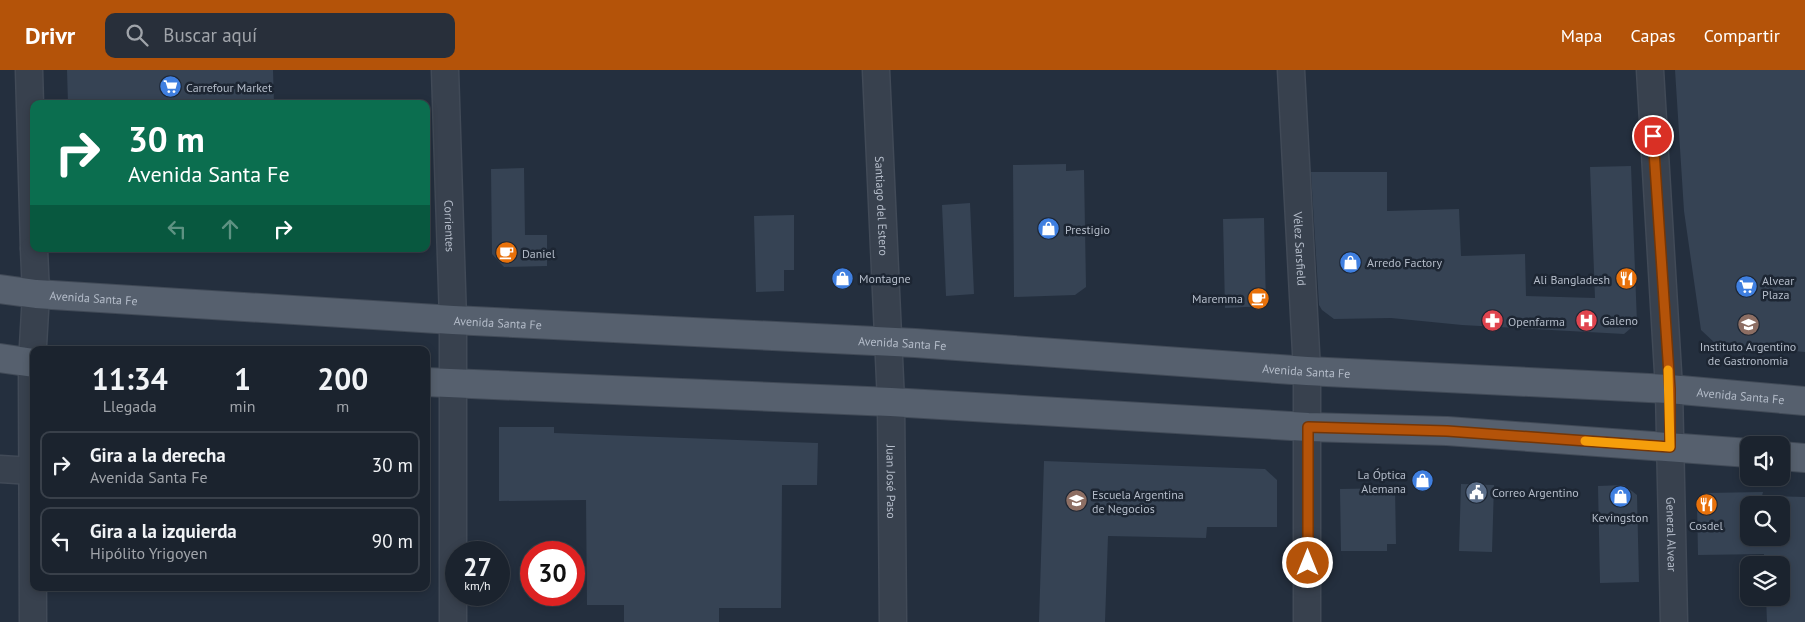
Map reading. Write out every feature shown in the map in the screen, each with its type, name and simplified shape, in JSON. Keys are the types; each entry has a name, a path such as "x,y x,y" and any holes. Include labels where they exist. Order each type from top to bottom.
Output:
{"main road":[{"name":"Avenida Santa Fe","path":"0,289 36,294 453,320 888,342 1307,371 1670,389 1805,401"},
{"path":"0,358 30,363"},
{"path":"430,382 891,402 1308,427 1447,431 1740,452"},
{"path":"1790,457 1805,458"}],"street":[{"path":"30,70 31,100"},
{"name":"Corrientes","path":"445,70 453,320 453,622"},
{"name":"Santiago del Estero","path":"876,70 888,342"},
{"name":"Vélez Sarsfield","path":"1291,70 1307,371 1307,622"},
{"name":"General Alvear","path":"1650,70 1670,389 1674,622"},
{"path":"34,252 36,294 34,346"},
{"name":"Juan José Paso","path":"888,342 891,402 893,622"},
{"path":"0,469 30,471"},
{"path":"33,591 33,622"}],"building":[{"name":"Carrefour Market","path":"67,70 273,70 274,100 68,100"},
{"path":"1675,70 1805,70 1805,352 1716,344 1701,330 1684,211"},
{"name":"Prestigio","path":"1066,164 1066,171 1084,170 1086,287 1075,295 1014,297 1013,165"},
{"path":"1631,166 1637,323 1624,334 1462,325 1391,318 1334,319 1322,310 1319,305 1311,172 1387,172 1387,211 1459,209 1461,256 1525,254 1526,296 1595,298 1590,167"},
{"path":"524,168 525,235 547,235 547,266 504,267 492,254 491,169"},
{"path":"970,203 974,294 946,296 942,205"},
{"path":"794,215 794,270 784,270 784,291 756,292 754,216"},
{"path":"1264,218 1266,306 1225,308 1223,219"},
{"path":"499,427 554,427 554,433 818,443 817,485 782,485 781,608 719,608 719,622 624,622 624,605 587,605 586,500 499,501"},
{"path":"1044,461 1265,469 1277,480 1277,527 1207,527 1206,538 1108,536 1105,622 1039,622"},
{"path":"1461,484 1494,485 1492,552 1459,551"},
{"path":"1624,485 1637,495 1639,582 1600,583 1598,486"},
{"path":"1395,488 1396,544 1387,544 1387,551 1341,551 1340,489"},
{"path":"1763,492 1762,496 1740,496 1740,546 1790,546 1790,497 1805,497 1805,622 1767,622 1766,606 1790,606 1790,556 1764,556 1764,554 1698,555 1697,503 1705,493"}],"slow traffic":[{"path":"1585,441 1670,447 1670,389 1668,370"}],"place":[{"name":"Carrefour Market","path":"170,87"},
{"name":"Prestigio","path":"1049,229"},
{"name":"Daniel","path":"506,253"},
{"name":"Arredo Factory","path":"1351,262"},
{"name":"Montagne","path":"843,278"},
{"name":"Ali Bangladesh","path":"1626,279"},
{"name":"Alvear Plaza","path":"1746,287"},
{"name":"Maremma","path":"1259,298"},
{"name":"Galeno","path":"1586,320"},
{"name":"Openfarma","path":"1492,321"},
{"name":"Instituto Argentino de Gastronomia","path":"1748,325"},
{"name":"La Óptica Alemana","path":"1422,481"},
{"name":"Correo Argentino","path":"1476,492"},
{"name":"Kevingston","path":"1620,496"},
{"name":"Escuela Argentina de Negocios","path":"1076,501"},
{"name":"Cosdel","path":"1706,504"}],"route":[{"path":"1308,563 1308,427 1447,431 1670,447 1670,389 1653,136"}]}
